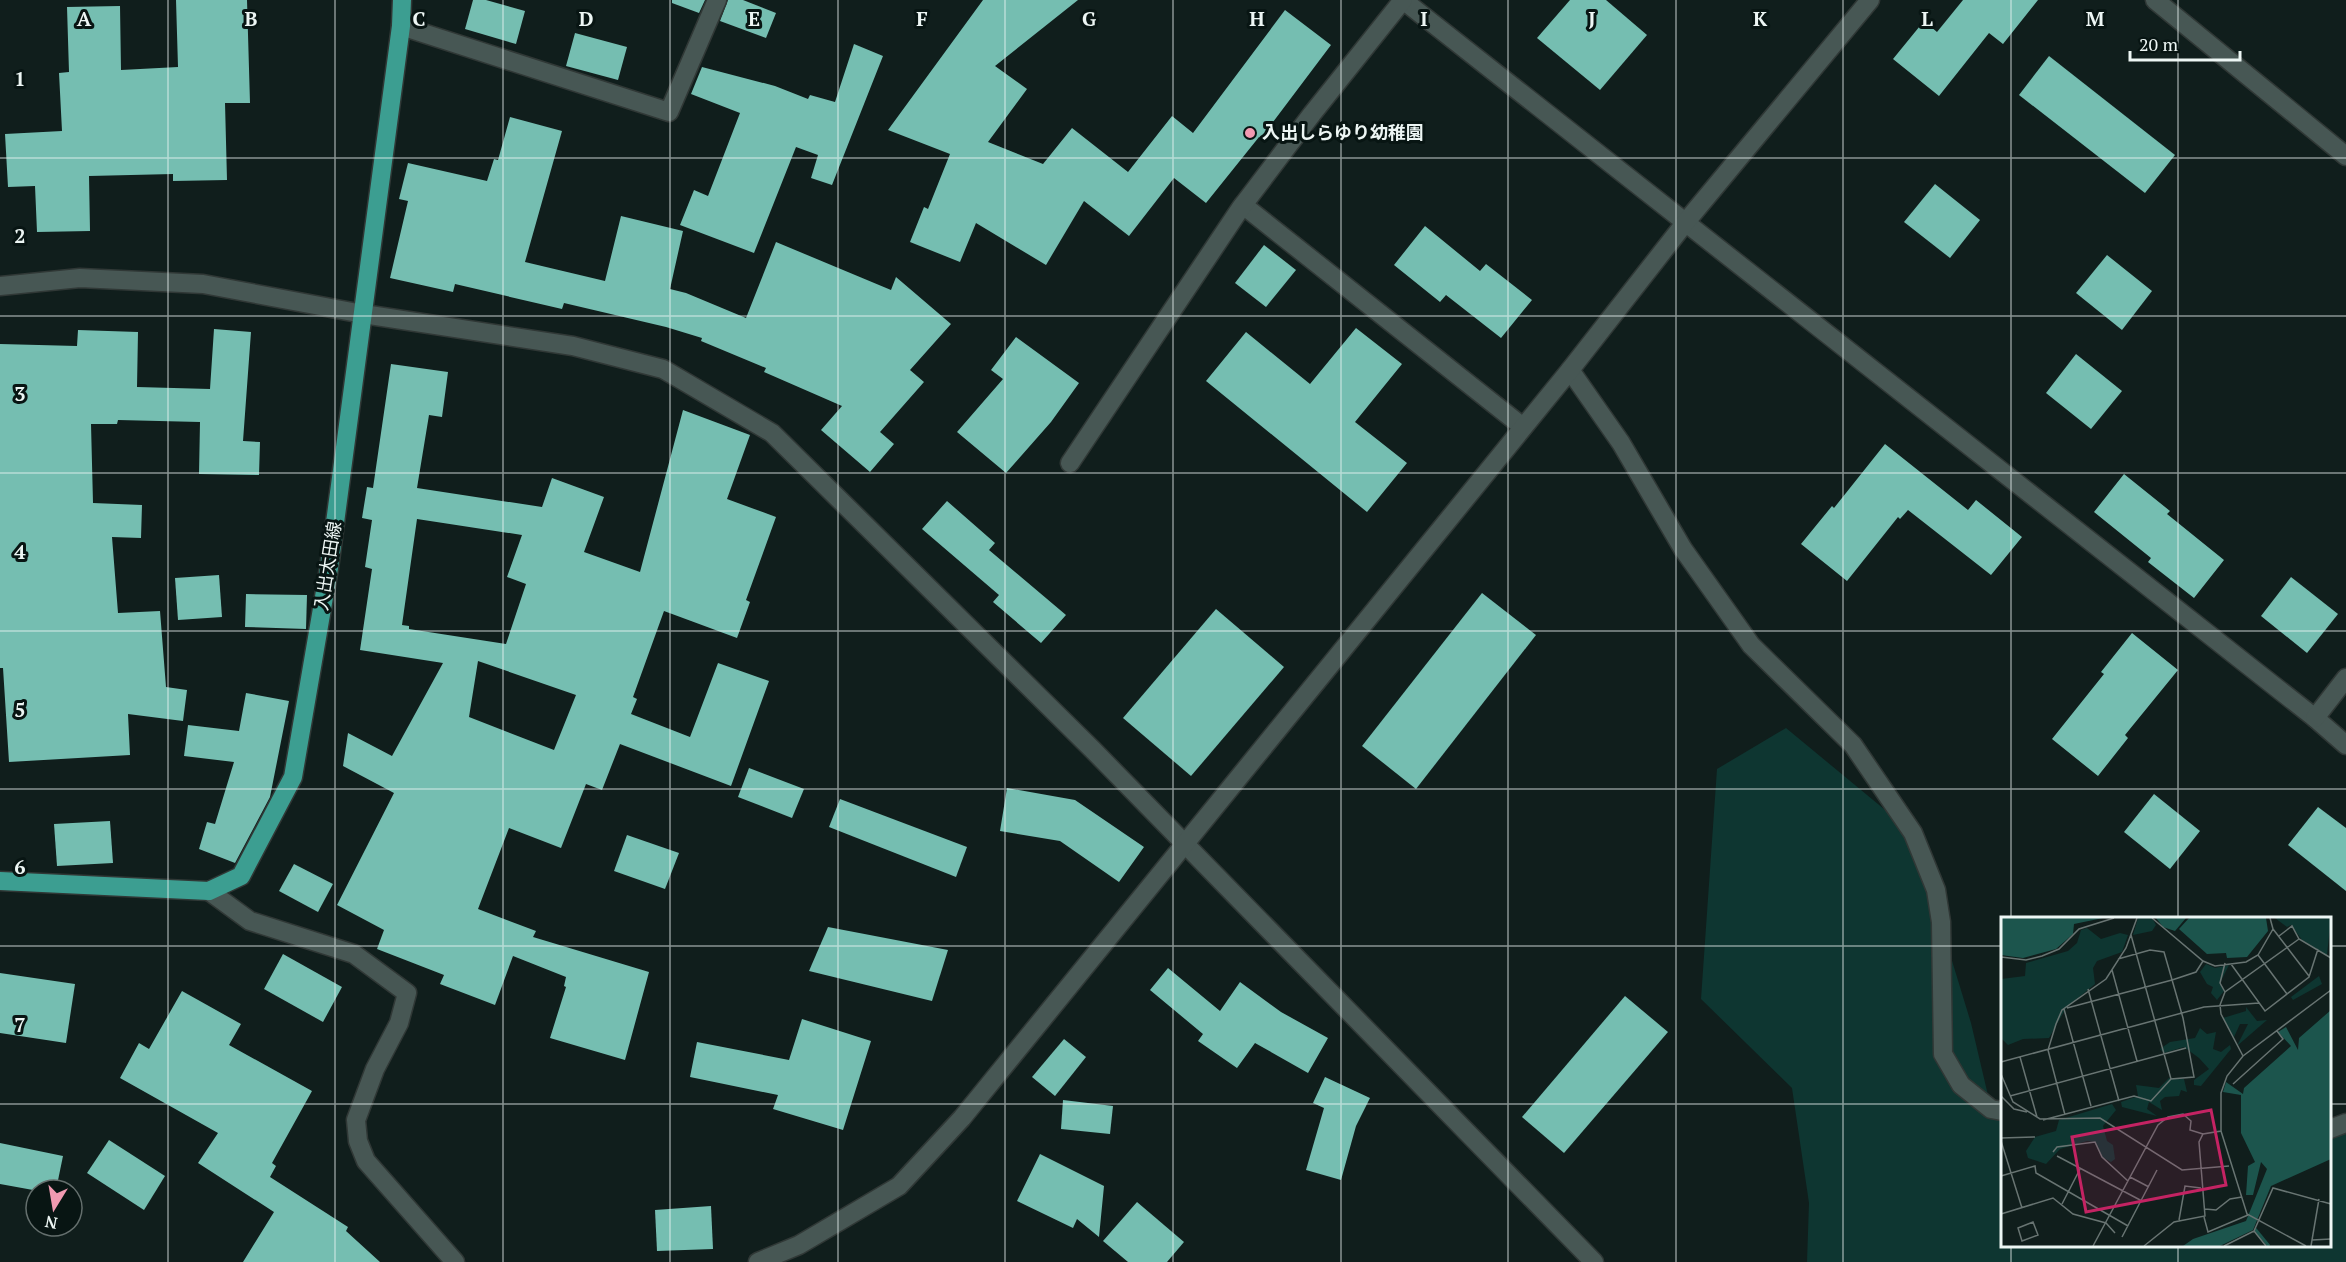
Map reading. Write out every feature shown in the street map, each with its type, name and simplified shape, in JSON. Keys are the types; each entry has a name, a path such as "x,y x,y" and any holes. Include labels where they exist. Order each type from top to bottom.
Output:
{"main road":[{"name":"入出太田線","path":"0,881 209,891 241,876 293,777 329,568 401,26 402,0"}],"street":[{"path":"401,26 669,112 717,0"},
{"path":"1070,463 1243,205 1403,0 2315,718 2346,745"},
{"path":"758,1262 799,1245 899,1186 962,1118 1570,370 1685,223 1870,0"},
{"path":"2155,0 2346,156"},
{"path":"1243,205 1523,428"},
{"path":"0,286 80,278 203,284 363,314 573,346 663,369 772,433 1093,750 1594,1262"},
{"path":"1570,370 1621,443 1683,549 1751,645 1853,745 1913,833 1936,890 1941,922 1942,1054 1961,1086 1991,1109 2001,1111"},
{"path":"2315,718 2346,678"},
{"path":"209,891 250,921 354,954 406,993 399,1023 375,1069 356,1120 358,1142 366,1161 455,1262"},
{"path":"2331,1129 2346,1123"}],"green space":[{"path":"1786,728 1913,833 1971,1023 1991,1108 2001,1112 2001,1247 2331,1247 2331,1122 2346,1121 2346,1262 1807,1262 1809,1203 1792,1088 1701,999 1717,769"}],"building":[{"path":"176,0 247,0 250,103 225,103 227,180 173,181 173,174 89,176 90,231 37,232 35,186 8,187 5,134 62,131 59,73 69,72 67,7 120,6 121,70 178,67"},
{"path":"473,0 486,0 525,11 516,44 465,29"},
{"path":"672,0 705,0 699,13 672,3"},
{"path":"728,0 743,0 776,13 766,38 720,21"},
{"path":"983,0 1078,0 995,66 1027,89 988,142 1043,164 1072,128 1128,172 1172,116 1193,133 1285,10 1331,45 1261,138 1259,137 1206,203 1174,178 1129,236 1084,201 1046,265 976,223 960,262 910,242 924,207 928,209 950,154 888,130"},
{"path":"1570,0 1606,0 1647,35 1600,90 1537,38"},
{"path":"1963,0 2038,0 2003,44 1989,33 1939,96 1893,59 1924,21 1937,32"},
{"path":"575,33 627,47 618,80 566,66"},
{"path":"854,44 883,56 832,185 811,178 818,155 796,147 754,253 680,225 694,190 708,196 740,113 691,94 702,67 775,86 808,99 810,95 835,102"},
{"path":"2049,56 2175,155 2145,193 2019,95"},
{"path":"510,117 562,131 525,262 605,281 621,216 683,231 670,289 686,293 746,318 776,242 891,290 896,277 951,324 910,370 924,382 880,432 894,444 870,472 821,430 842,406 764,372 766,368 701,341 702,338 666,327 564,303 562,309 455,284 453,292 390,278 408,201 399,199 408,163 487,181 494,159 498,160"},
{"path":"1935,184 1980,220 1950,258 1904,222"},
{"path":"1425,226 1480,271 1486,264 1532,300 1501,338 1446,295 1440,302 1394,265"},
{"path":"1264,245 1296,270 1266,307 1235,283"},
{"path":"2107,255 2152,291 2122,330 2076,293"},
{"path":"1356,328 1402,364 1355,422 1407,463 1367,512 1206,381 1246,332 1310,384"},
{"path":"214,329 251,332 243,441 260,442 259,475 199,474 200,422 118,420 117,424 91,424 93,503 142,505 141,538 112,537 118,613 160,611 166,687 187,690 183,721 128,714 130,755 9,762 3,668 0,668 0,344 77,346 78,330 138,332 137,387 210,389"},
{"path":"1016,337 1079,383 1051,422 1006,473 957,432 1003,379 991,370"},
{"path":"2076,354 2122,391 2091,429 2046,393"},
{"path":"391,364 448,372 442,417 429,415 417,488 542,507 552,478 604,497 584,552 640,572 683,410 750,435 727,499 776,517 746,600 750,602 737,638 664,611 633,697 637,699 631,714 690,737 718,663 769,681 731,786 620,744 602,790 586,784 561,848 509,828 478,909 536,931 533,937 649,972 625,1060 550,1038 566,987 564,986 566,977 513,956 495,1005 440,984 444,975 377,949 384,930 337,905 394,793 343,766 348,733 392,756 443,663 360,650 372,569 365,567 372,520 362,518 367,487 373,488","holes":["417,519 522,535 507,577 526,584 506,644 409,629 409,626 402,625","478,661 576,695 554,750 469,717"]},
{"path":"1885,444 1968,510 1976,500 2022,537 1991,575 1908,510 1900,519 1898,517 1847,581 1801,544 1832,506 1834,508"},
{"path":"2124,474 2170,511 2167,514 2224,560 2194,598 2148,562 2151,558 2094,512"},
{"path":"947,501 995,543 989,550 1066,615 1041,643 993,602 999,595 922,529"},
{"path":"219,575 222,617 178,620 175,578"},
{"path":"2291,577 2338,614 2307,653 2261,616"},
{"path":"1482,593 1536,635 1416,789 1362,746"},
{"path":"246,594 307,595 306,629 245,627"},
{"path":"1216,609 1284,667 1191,776 1123,718"},
{"path":"2132,633 2178,670 2125,735 2128,738 2098,776 2052,739 2104,674 2101,672"},
{"path":"246,693 289,701 270,797 235,863 199,849 207,822 215,824 234,762 184,756 188,725 239,731"},
{"path":"749,768 804,789 792,818 738,797"},
{"path":"1007,788 1075,800 1144,847 1119,882 1060,841 1000,831"},
{"path":"2154,794 2200,831 2170,869 2124,832"},
{"path":"840,799 967,847 956,877 829,827"},
{"path":"2318,807 2346,828 2346,891 2288,845"},
{"path":"110,821 113,863 57,866 54,824"},
{"path":"627,835 679,853 665,889 614,871"},
{"path":"294,864 333,884 318,912 279,891"},
{"path":"828,927 948,950 932,1001 809,971"},
{"path":"283,954 342,987 323,1022 264,989"},
{"path":"1168,968 1220,1011 1240,982 1281,1012 1328,1038 1308,1073 1255,1043 1237,1068 1198,1041 1203,1034 1150,990"},
{"path":"0,973 75,984 66,1043 0,1033"},
{"path":"182,991 241,1024 229,1045 312,1091 272,1163 276,1166 270,1177 348,1227 346,1231 380,1262 243,1262 274,1212 198,1163 218,1133 120,1078 139,1043 149,1049"},
{"path":"1625,996 1668,1032 1564,1153 1522,1117"},
{"path":"802,1019 871,1041 843,1130 773,1109 778,1095 690,1077 697,1042 789,1060"},
{"path":"1064,1039 1086,1057 1055,1096 1032,1077"},
{"path":"1325,1077 1370,1098 1356,1126 1341,1180 1306,1170 1324,1108 1313,1103"},
{"path":"1063,1100 1113,1106 1110,1134 1061,1129"},
{"path":"109,1140 165,1176 144,1210 87,1173"},
{"path":"0,1143 63,1156 58,1178 24,1178 24,1188 0,1184"},
{"path":"1040,1154 1104,1186 1099,1237 1077,1219 1073,1228 1017,1201"},
{"path":"1137,1202 1184,1242 1167,1262 1128,1262 1103,1241"},
{"path":"711,1206 713,1249 657,1251 655,1210"}],"place":[{"name":"入出しらゆり幼稚園","path":"1250,133"}]}
